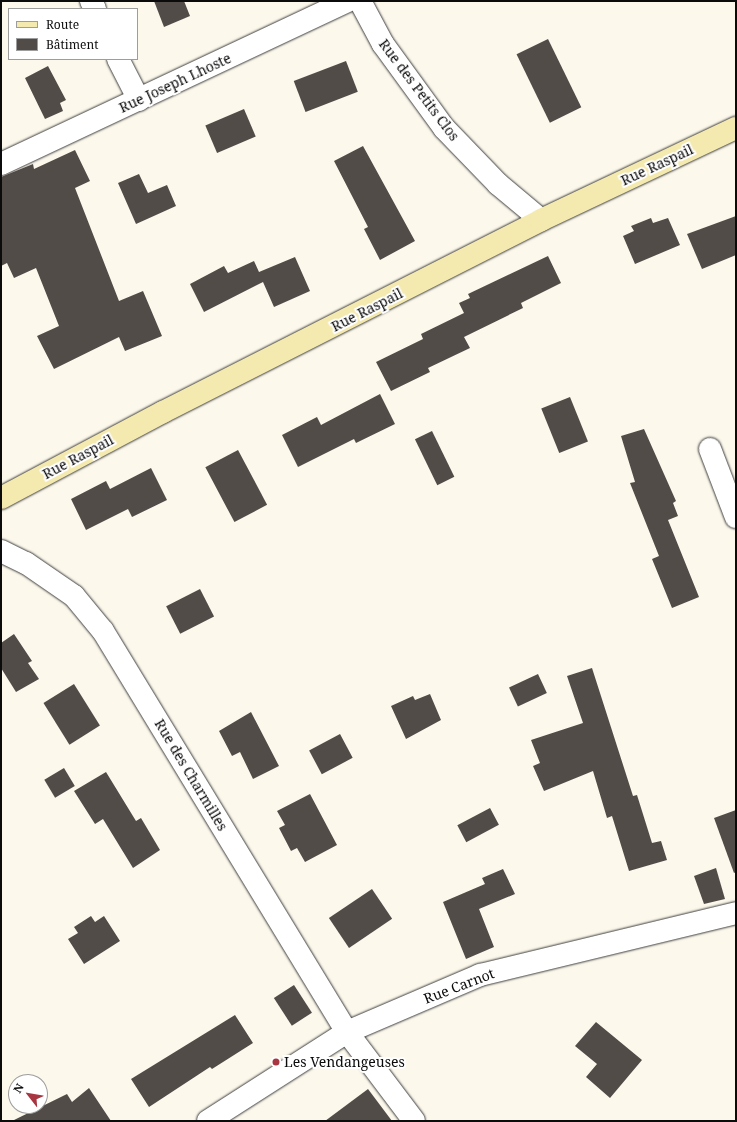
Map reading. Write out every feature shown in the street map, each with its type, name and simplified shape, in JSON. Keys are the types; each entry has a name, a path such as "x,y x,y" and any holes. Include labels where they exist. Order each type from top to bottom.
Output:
{"street":[{"name":"Rue Joseph Lhoste","path":"1,164 348,1"},
{"name":"Rue des Petits Clos","path":"360,1 383,44 444,128 498,184 541,220"},
{"path":"119,60 139,100"},
{"name":"Rue Raspail","path":"1,498 163,412 541,220 736,128"},
{"path":"710,449 736,517"},
{"name":"Rue des Charmilles","path":"1,551 26,563 74,596 103,631 347,1032 414,1121"},
{"name":"Rue Carnot","path":"208,1121 347,1032 480,975 736,913"}],"building":[{"path":"154,1 184,1 190,16 164,27"},
{"path":"548,39 581,107 550,123 517,54"},
{"path":"346,61 358,92 306,112 294,81"},
{"path":"48,66 66,100 60,103 63,111 45,119 25,78"},
{"path":"244,109 256,137 217,153 205,125"},
{"path":"363,146 415,241 380,260 364,229 368,227 334,161"},
{"path":"75,150 90,181 75,188 119,301 143,291 162,336 125,351 119,337 54,369 37,336 59,326 36,268 14,278 7,263 1,266 1,177 33,164 34,169"},
{"path":"139,174 148,193 167,185 176,206 136,224 118,183"},
{"path":"736,216 736,255 702,269 687,234"},
{"path":"651,218 653,223 668,218 680,245 635,264 623,236 634,231 631,226"},
{"path":"548,256 561,283 521,303 523,308 464,337 470,348 428,368 430,372 391,391 376,362 423,339 421,334 464,313 459,303 470,298 468,294"},
{"path":"295,257 310,291 274,307 263,282 204,312 190,284 224,266 228,273 254,261 259,272"},
{"path":"380,394 395,424 356,443 354,439 298,467 282,435 317,417 321,425"},
{"path":"570,397 588,442 559,453 541,409"},
{"path":"644,429 676,501 673,503 678,516 668,520 699,597 672,608 652,559 659,556 630,483 635,482 621,436"},
{"path":"432,431 454,477 437,485 415,439"},
{"path":"238,450 267,505 234,522 205,467"},
{"path":"151,468 167,500 132,517 128,509 86,530 71,499 106,481 110,489"},
{"path":"200,589 214,617 180,634 166,606"},
{"path":"14,634 32,661 28,663 39,679 16,692 1,668 1,643"},
{"path":"592,668 633,796 637,795 652,843 661,841 667,860 629,871 612,816 607,818 593,771 544,791 533,766 540,763 531,740 583,723 567,676"},
{"path":"538,674 547,693 518,707 509,688"},
{"path":"74,684 100,726 69,745 43,703"},
{"path":"430,694 441,720 406,739 391,706 413,696 415,700"},
{"path":"251,712 279,766 253,779 240,752 232,756 219,731"},
{"path":"340,734 353,758 322,774 309,750"},
{"path":"64,768 75,786 55,798 44,780"},
{"path":"106,772 136,821 141,818 160,850 133,868 103,819 95,824 74,791"},
{"path":"310,794 337,845 305,862 297,848 291,851 279,828 285,825 277,811"},
{"path":"490,808 499,825 466,842 457,825"},
{"path":"736,810 736,872 734,873 714,818"},
{"path":"716,868 725,899 704,904 694,876"},
{"path":"503,869 515,894 479,909 494,947 466,959 443,902 485,884 482,878"},
{"path":"372,889 392,919 349,948 329,918"},
{"path":"91,916 95,922 104,916 120,941 84,964 68,939 78,933 74,927"},
{"path":"294,985 312,1013 292,1026 274,998"},
{"path":"235,1015 253,1043 212,1069 210,1067 149,1107 131,1079"},
{"path":"596,1022 642,1060 610,1098 586,1077 597,1064 575,1046"},
{"path":"89,1088 111,1121 12,1121 26,1114 48,1114 48,1103 67,1094 72,1102"},
{"path":"368,1089 392,1121 325,1121"}],"place":[{"name":"Les Vendangeuses","path":"276,1062"}]}
